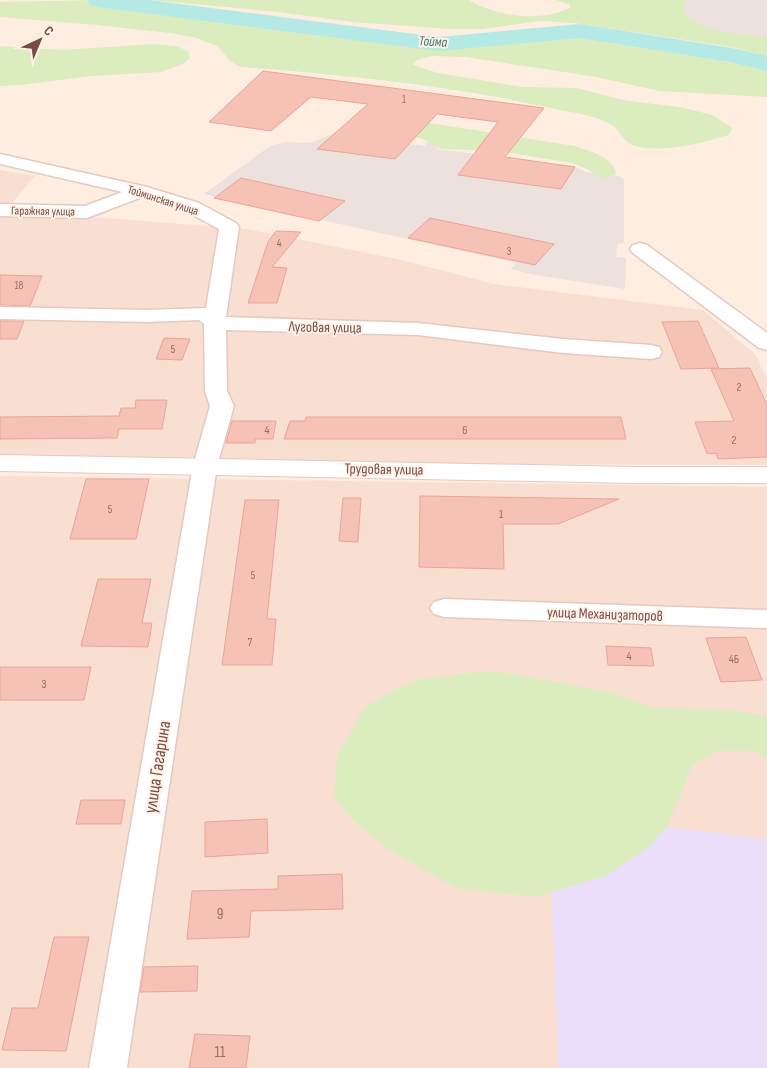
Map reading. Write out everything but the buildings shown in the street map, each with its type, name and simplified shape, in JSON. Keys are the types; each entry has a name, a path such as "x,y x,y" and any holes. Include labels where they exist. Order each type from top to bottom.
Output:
{"street":[{"name":"Тойминская улица","path":"0,159 141,191 192,207 229,227 215,321"},
{"name":"Гаражная улица","path":"0,210 87,212 141,191"},
{"path":"640,249 767,343"},
{"name":"Луговая улица","path":"0,313 147,316 203,314 215,321 230,325 418,329 563,346 650,352"},
{"name":"улица Гагарина","path":"108,1068 205,466 222,406 216,391 215,321"},
{"name":"Трудовая улица","path":"0,464 767,475"},
{"name":"улица Механизаторов","path":"444,608 767,619"}],"shaded area":[{"path":"617,0 767,0 767,44 705,35"},
{"path":"335,133 424,146 431,140 441,142 437,149 575,167 586,172 619,176 624,179 624,243 617,244 616,257 626,258 625,289 530,274 511,269 516,263 204,194 270,146 286,142 310,143"},
{"path":"0,170 35,176 2,215 92,217 246,229 397,259 495,284 703,310 755,354 767,378 767,465 246,463 0,458"},
{"path":"0,476 767,487 767,1068 0,1068"},
{"path":"548,813 767,839 767,1068 559,1068"}],"green space":[{"path":"99,0 191,8 399,38 510,42 554,35 587,36 720,56 767,67 767,97 659,91 597,77 466,57 431,56 417,60 413,65 438,73 522,87 577,88 623,100 679,107 713,115 732,128 729,135 699,143 668,148 647,148 631,144 613,126 596,118 521,102 401,82 241,67 231,62 217,46 197,38 170,33 0,17 0,2"},
{"path":"150,0 469,0 480,6 505,14 532,16 546,15 570,8 570,5 555,0 686,0 683,11 700,24 722,31 767,38 767,56 731,47 574,23 541,21 482,29 450,29 352,22 279,12"},
{"path":"152,44 176,46 188,51 190,58 183,64 161,72 92,76 0,86 0,46 63,50"},
{"path":"423,122 575,146 606,159 611,163 616,174 603,179 587,169 572,163 499,151 441,149 425,140 396,131"},
{"path":"483,671 501,672 605,691 652,707 739,711 767,717 767,758 752,751 718,751 692,765 667,827 647,849 605,876 534,897 456,888 388,849 350,818 334,795 337,757 363,709 388,693 417,680"}],"waterway":[{"name":"Тойма","path":"98,0 438,44 580,31 732,55 767,64"}]}
